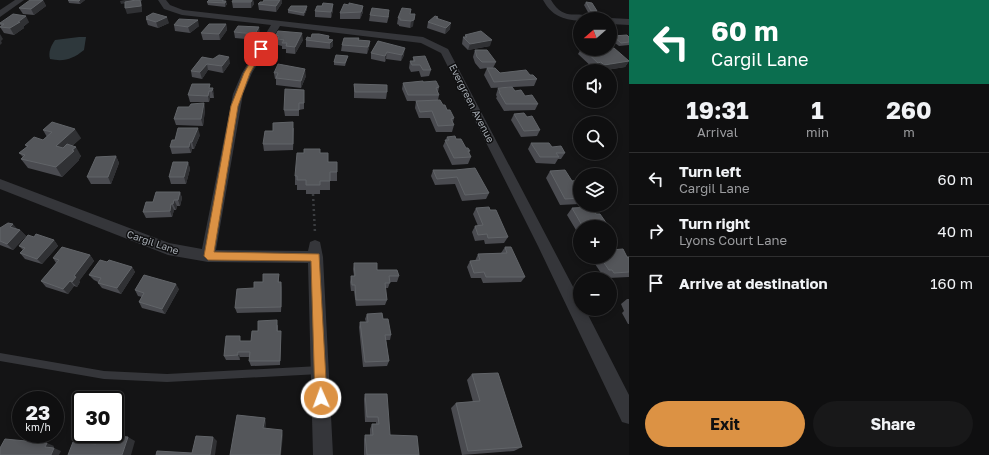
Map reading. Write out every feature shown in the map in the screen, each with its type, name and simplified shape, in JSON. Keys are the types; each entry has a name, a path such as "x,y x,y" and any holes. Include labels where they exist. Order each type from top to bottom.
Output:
{"street":[{"path":"0,14 20,0"},
{"name":"Evergreen Avenue","path":"162,0 167,7 182,12 423,40 445,51 545,246 629,415"},
{"path":"549,4 554,12 564,17 573,18"},
{"path":"617,21 629,22"},
{"path":"208,256 238,94 247,73 277,23"},
{"name":"Cargil Lane","path":"0,184 168,249 208,256 315,252"},
{"path":"315,252 323,455"}],"lane":[{"path":"0,357 104,375 167,378 320,370"}],"path":[{"path":"313,194 315,252"}],"shaded area":[{"path":"86,37 84,50 72,58 64,60 50,59 50,49 55,40"}],"building":[{"path":"30,0 43,0 31,9 19,8"},
{"path":"140,0 141,6 125,8 125,2"},
{"path":"209,0 226,1 225,3 207,2"},
{"path":"233,0 252,0 251,2 232,2"},
{"path":"264,0 280,0 276,6 258,4"},
{"path":"586,2 592,3 597,11 591,11"},
{"path":"323,3 333,4 331,12 315,11 317,6 322,6"},
{"path":"349,3 363,6 361,12 340,13 344,4 349,5"},
{"path":"291,6 307,6 304,13 288,10"},
{"path":"372,8 389,10 388,17 370,15"},
{"path":"402,8 411,9 410,14 415,14 414,20 400,20 400,18 398,18"},
{"path":"153,13 167,17 156,22 146,19 148,18 146,17"},
{"path":"13,14 26,16 10,28 0,27 4,24 0,23"},
{"path":"435,16 438,17 436,18 451,23 446,28 428,22"},
{"path":"179,19 198,20 188,27 174,25"},
{"path":"209,24 226,24 219,34 201,33"},
{"path":"238,26 259,27 255,34 234,32"},
{"path":"278,31 302,33 295,47 286,46 287,43 282,43 284,40 278,39 279,36 276,35"},
{"path":"481,31 492,40 470,44 463,37 467,37 465,35"},
{"path":"312,34 329,36 328,39 333,40 330,43 306,40 307,37 311,38"},
{"path":"627,35 629,37 629,42 621,43 617,40 617,36"},
{"path":"344,38 359,38 358,40 370,41 368,47 342,45"},
{"path":"378,41 405,48 402,55 387,52 385,56 371,53"},
{"path":"475,50 487,50 496,62 482,62 477,57"},
{"path":"617,51 629,61 610,64 603,64 601,62 598,63 590,56 617,56"},
{"path":"219,55 229,57 222,66 207,64 200,72 191,71 202,57 213,59"},
{"path":"336,55 348,56 345,63 334,62"},
{"path":"425,56 431,70 423,70 420,65 412,65 410,61 415,61 413,57"},
{"path":"278,64 305,69 301,81 276,78 278,73 274,73"},
{"path":"487,68 495,68 500,73 526,70 530,75 533,75 537,79 494,82"},
{"path":"436,81 439,87 436,88 439,95 408,95 403,83"},
{"path":"192,84 210,84 209,88 213,88 212,91 209,91 208,96 188,95"},
{"path":"354,84 387,85 387,92 355,92"},
{"path":"512,87 515,91 521,90 525,96 532,95 538,104 506,104 498,88"},
{"path":"285,89 304,90 304,103 299,103 299,110 284,110"},
{"path":"440,100 443,105 445,105 447,110 450,110 454,118 451,119 454,125 438,126 432,111 420,112 416,101"},
{"path":"204,103 201,119 174,119 178,107 189,107 191,104"},
{"path":"524,113 527,117 532,116 540,130 524,131 514,114"},
{"path":"52,122 75,129 56,146 63,148 67,144 76,147 72,150 74,151 56,167 21,159 25,155 19,153 28,146 25,145 34,137 43,140 52,132 43,130"},
{"path":"293,122 293,144 263,144 265,131 273,131 273,123"},
{"path":"178,128 198,128 192,142 190,142 189,147 170,147 172,140 175,140"},
{"path":"455,136 456,139 461,139 466,148 468,148 471,157 454,158 445,140 449,140 447,137"},
{"path":"531,143 549,143 552,147 561,146 565,153 556,153 559,157 540,157"},
{"path":"304,149 320,149 320,153 328,153 328,162 337,162 337,172 330,172 330,181 320,181 320,185 306,185 306,180 297,180 297,176 295,176 297,153 304,153"},
{"path":"116,156 108,177 87,177 96,157"},
{"path":"173,162 188,162 184,177 169,177"},
{"path":"475,168 489,193 465,195 457,177 437,179 433,170 455,170"},
{"path":"565,170 573,181 573,198 565,199 550,171"},
{"path":"156,192 180,192 178,200 174,200 173,204 171,204 170,211 143,212 146,202 153,202"},
{"path":"489,207 490,210 496,210 508,237 488,238 487,234 478,235 475,226 483,225 476,208"},
{"path":"574,212 595,212 596,214 600,214 604,220 579,220"},
{"path":"8,223 13,224 10,227 20,230 7,244 0,241 0,228"},
{"path":"36,234 54,240 37,259 20,253 25,248 19,246 28,235 34,237"},
{"path":"62,247 90,255 74,276 76,277 63,289 41,281 59,260 53,258"},
{"path":"505,247 511,247 525,277 486,277 484,272 474,273 470,261 480,260 478,254 507,253"},
{"path":"623,249 627,257 629,257 629,272 617,273 609,270 605,264 617,264 617,250"},
{"path":"100,260 107,262 109,260 132,267 117,288 98,283 101,278 89,275"},
{"path":"354,263 377,263 377,270 397,270 399,276 389,276 390,283 385,283 387,300 356,300 355,285 352,285 351,276 355,276"},
{"path":"263,274 279,274 278,282 281,282 281,307 235,308 237,289 254,288 254,282 263,282"},
{"path":"144,275 176,284 162,309 139,302 144,293 135,290"},
{"path":"382,313 383,319 388,319 391,335 385,335 389,361 365,362 360,322 368,322 367,314"},
{"path":"277,320 277,331 281,331 280,361 249,361 250,352 238,352 238,355 224,356 226,336 240,336 240,341 251,341 252,331 258,331 258,321"},
{"path":"498,373 522,447 468,451 456,403 480,401 472,374"},
{"path":"365,394 387,394 390,435 417,436 419,455 367,455 365,435 373,435 372,424 379,424 378,417 367,417"},
{"path":"237,415 265,418 263,428 282,430 280,455 230,455"},
{"path":"196,436 213,437 210,455 156,455 157,451 192,453"},
{"path":"124,437 128,437 122,455 68,455 73,443 124,443"},
{"path":"5,439 12,440 12,443 47,443 45,447 54,448 51,455 0,455 0,448"}],"route":[{"path":"261,49 247,73 238,94 208,256 316,257 321,398"}]}
